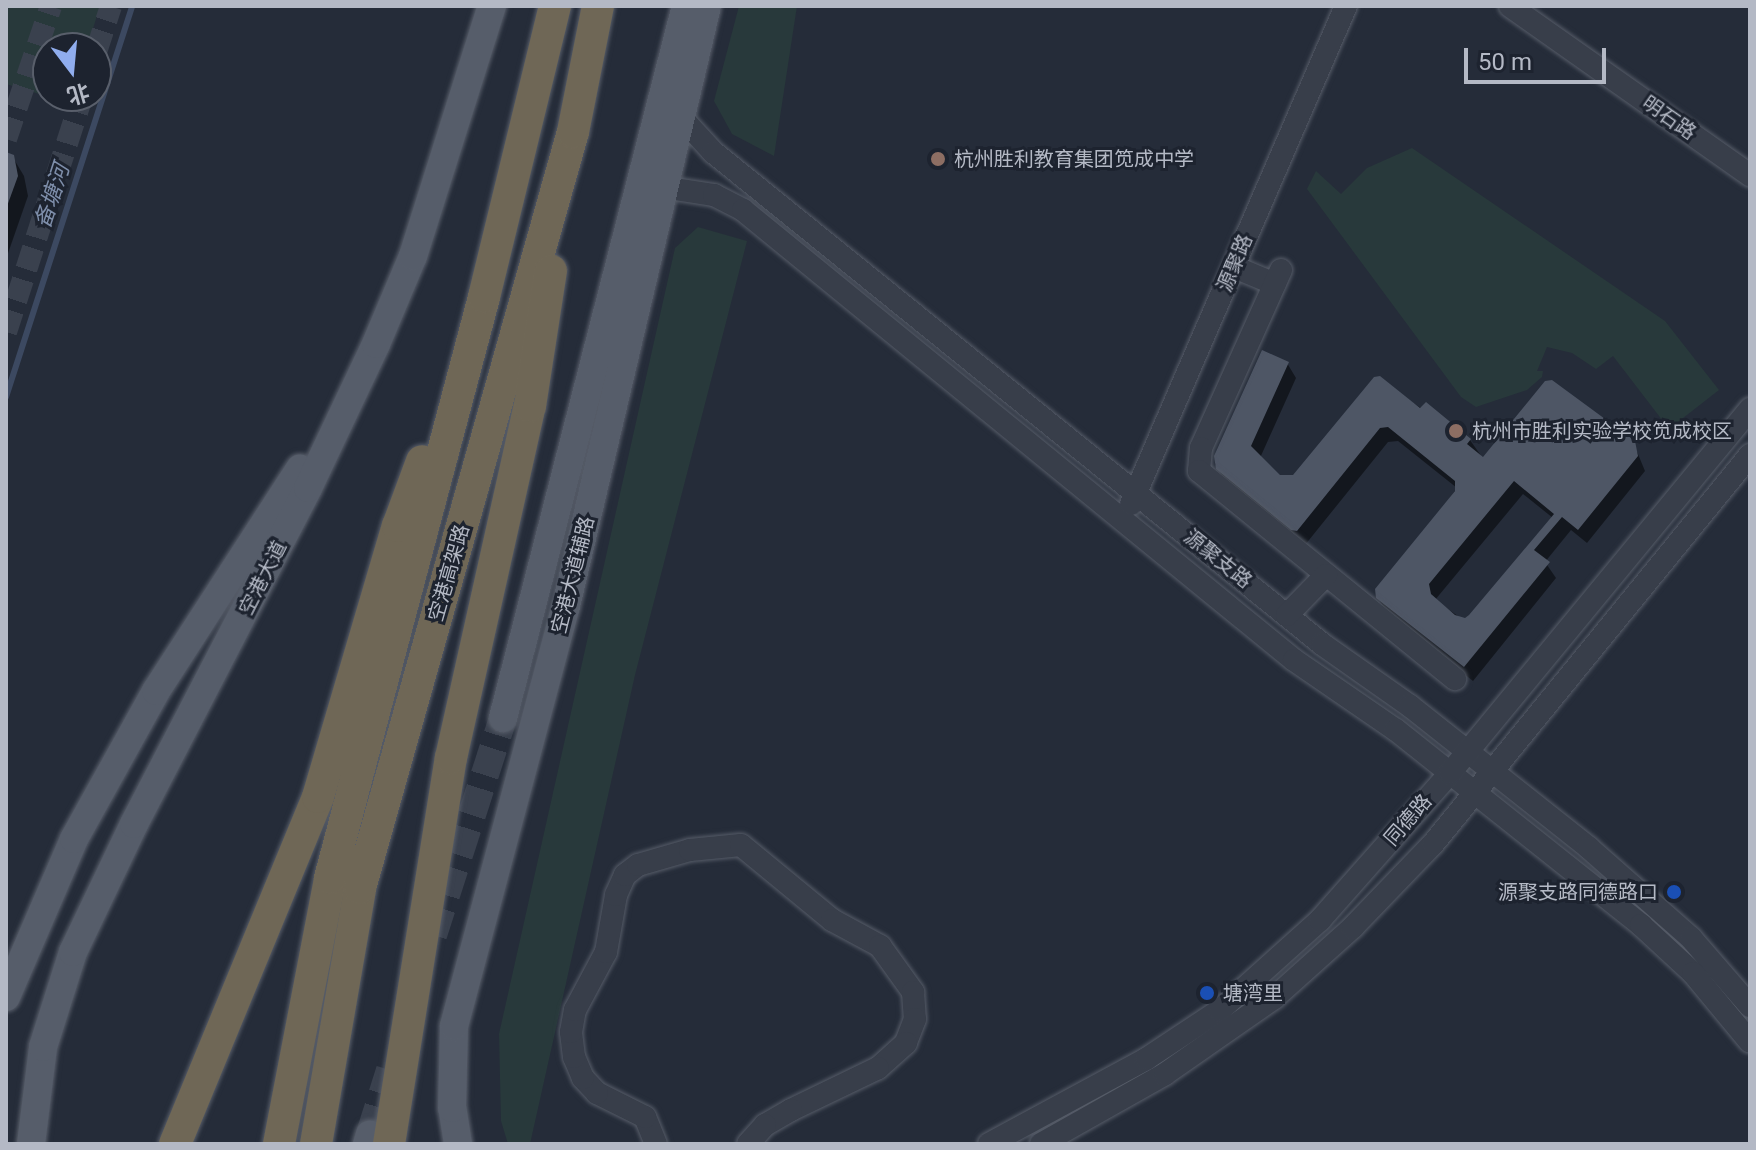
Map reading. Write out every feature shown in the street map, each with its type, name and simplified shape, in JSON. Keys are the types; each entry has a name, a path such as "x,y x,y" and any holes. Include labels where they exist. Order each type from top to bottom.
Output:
{"highway":[{"name":"空港高架路","path":"279,1144 330,878 484,297 555,6"},
{"name":"空港高架路","path":"316,1144 360,888 573,132 598,6"},
{"path":"375,1141 451,758 530,406 573,132"},
{"path":"175,1144 233,1010 318,797 398,526 484,297"}],"main road":[{"name":"空港大道","path":"31,1144 43,1047 73,952 134,824 308,488 376,344 413,256 492,6"},
{"path":"503,718 686,6"},
{"name":"空港大道辅路","path":"458,1144 452,1108 454,1026 566,606 707,6"},
{"path":"6,997 74,839 156,691 376,344"}],"street":[{"name":"源聚路","path":"1123,521 1346,6"},
{"name":"明石路","path":"1510,6 1750,175"},
{"name":"源聚支路","path":"680,116 713,152 1287,615 1589,848 1691,938 1750,1006"},
{"name":"源聚支路","path":"662,187 714,195 743,210 1294,660 1476,792 1641,925 1693,973 1750,1042"},
{"path":"1234,267 1278,277 1201,448 1198,465 1204,477 1455,679"},
{"name":"同德路","path":"989,1144 1146,1059 1235,999 1320,920 1450,773 1750,409"},
{"name":"同德路","path":"1041,1144 1165,1074 1274,998 1353,927 1433,844 1750,455"},
{"path":"1287,615 1326,575"},
{"path":"656,1144 645,1117 597,1093 583,1078 574,1057 571,1032 575,1010 597,974 606,952 616,895 625,875 638,865 690,850 741,845 832,920 880,946 913,992 915,1019 906,1043 878,1068 765,1125 748,1144"}],"shaded area":[{"path":"6,6 100,6 92,32 32,32 32,92 6,84"},
{"path":"739,6 797,6 774,156 732,134 714,101"},
{"path":"1412,148 1665,321 1719,390 1669,429 1613,356 1596,369 1572,353 1547,347 1537,371 1543,371 1542,377 1527,390 1476,407 1461,397 1307,189 1316,171 1341,194 1367,168"},
{"path":"698,227 747,241 635,675 530,1144 508,1144 501,1121 499,1034 675,248"}],"building":[{"path":"6,152 14,155 18,176 6,209"},
{"path":"1262,350 1289,362 1251,446 1280,475 1293,475 1374,377 1380,376 1420,408 1426,402 1471,439 1467,444 1483,457 1545,381 1552,380 1635,441 1638,456 1578,530 1562,517 1534,550 1550,562 1464,667 1376,598 1375,589 1455,491 1455,481 1388,427 1380,428 1297,531 1291,530 1216,469 1214,456","holes":["1514,481 1554,514 1465,618 1455,615 1431,594 1429,584"]}],"waterway":[{"name":"备塘河","path":"6,397 132,6"}],"tunnel":[{"path":"6,139 51,6"},
{"path":"103,32 111,6"},
{"path":"6,332 77,112"},
{"path":"433,935 503,718"},
{"path":"370,1134 390,1070"}],"place":[{"name":"杭州胜利教育集团笕成中学","path":"938,159"},
{"name":"杭州市胜利实验学校笕成校区","path":"1456,431"},
{"name":"源聚支路同德路口","path":"1674,892"},
{"name":"塘湾里","path":"1207,993"}]}
